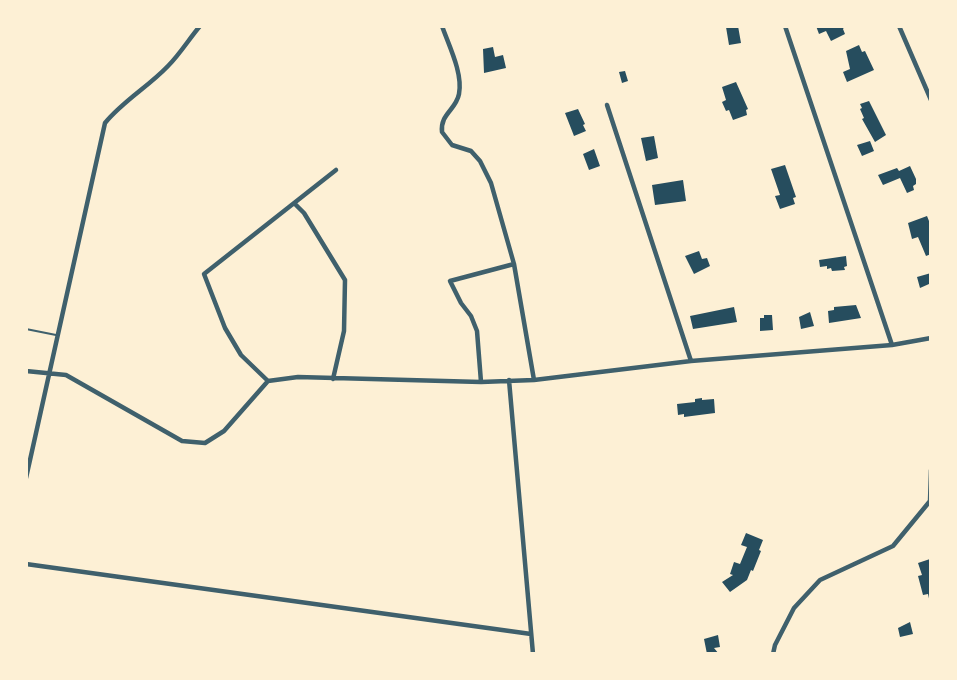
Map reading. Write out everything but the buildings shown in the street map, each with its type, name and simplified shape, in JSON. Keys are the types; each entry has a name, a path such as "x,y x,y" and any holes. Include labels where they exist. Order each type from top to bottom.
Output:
{"street":[{"path":"26,478 56,335 105,123 118,107 139,92 168,66 200,26"},
{"path":"442,26 459,82 458,96 443,118 442,132 452,144 471,152 480,161 491,183 514,264 534,380"},
{"path":"785,26 892,345"},
{"path":"898,26 931,100"},
{"path":"608,105 691,361"},
{"path":"268,381 241,355 225,328 204,274 336,170"},
{"path":"295,204 304,213 345,280 344,330 333,379"},
{"path":"481,382 477,331 471,316 460,303 450,281 514,264"},
{"path":"26,371 66,375 182,441 205,443 224,431 268,381 298,376 333,379 481,382 534,380 691,361 892,345 931,338"},
{"path":"509,380 533,654"},
{"path":"774,654 775,645 794,608 820,580 893,546 930,501 931,470"},
{"path":"26,564 531,634"}],"lane":[{"path":"26,329 56,335"}]}
